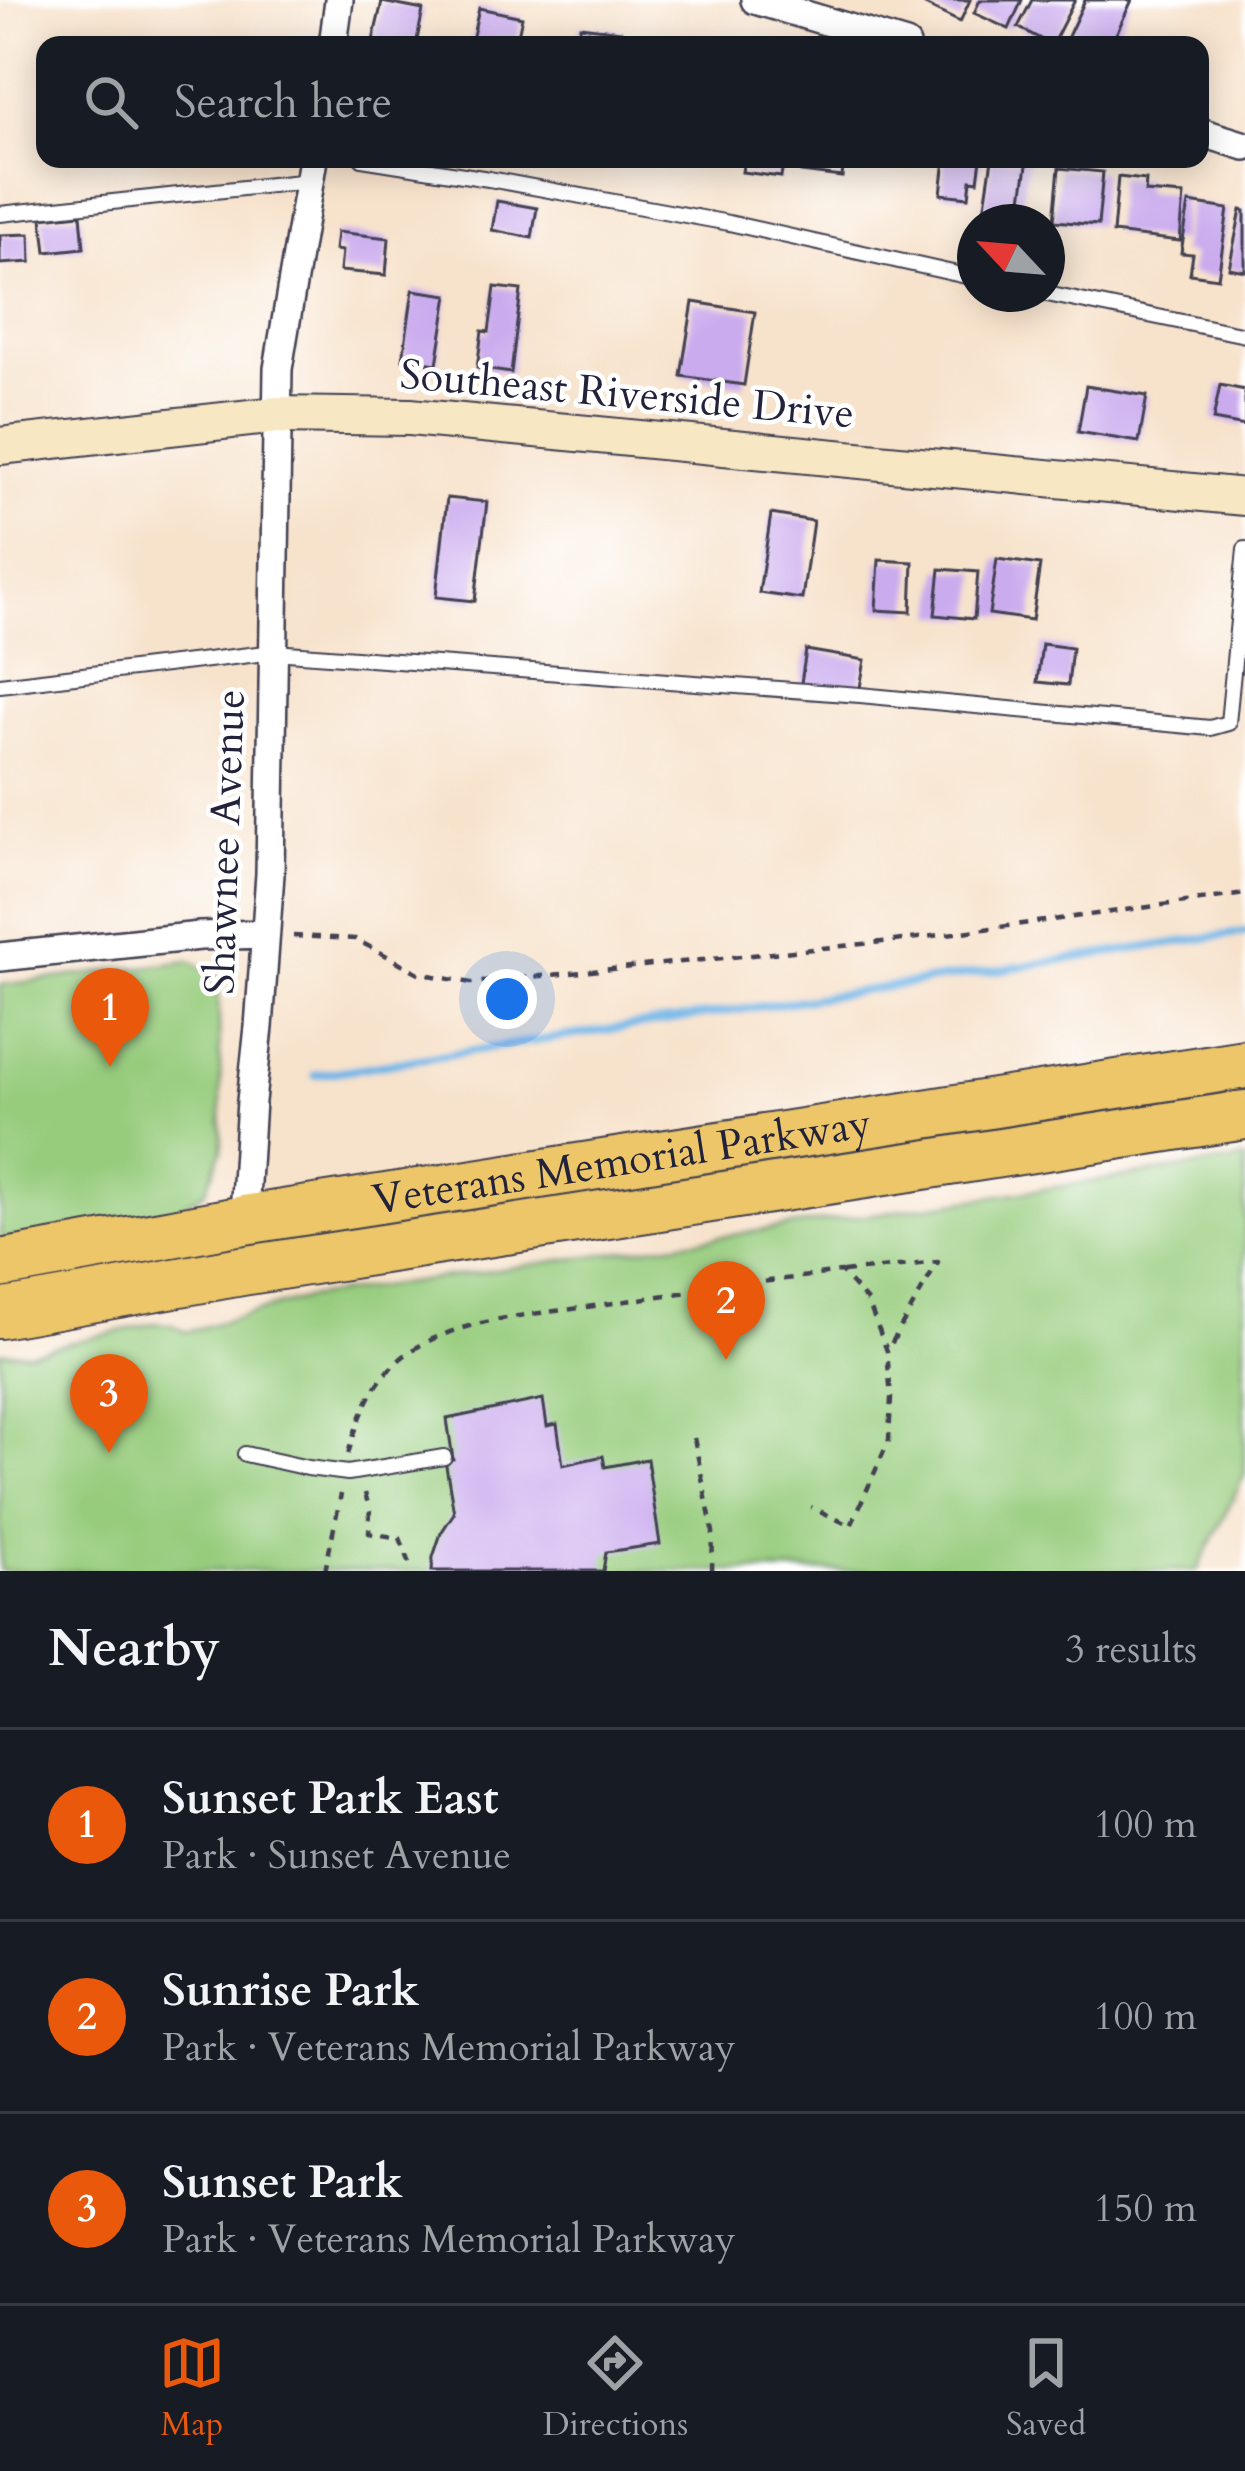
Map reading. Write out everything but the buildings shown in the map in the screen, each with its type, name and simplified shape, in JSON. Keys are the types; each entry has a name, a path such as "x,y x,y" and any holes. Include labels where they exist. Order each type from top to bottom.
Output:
{"highway":[{"name":"Veterans Memorial Parkway","path":"0,1264 244,1220 1245,1064"},
{"name":"Veterans Memorial Parkway","path":"0,1314 242,1271 1245,1115"}],"street":[{"path":"333,36 339,0"},
{"path":"757,0 876,36"},
{"path":"1209,135 1245,146"},
{"name":"Shawnee Avenue","path":"242,1271 270,874 278,369 311,170"},
{"name":"Southeast Riverside Drive","path":"0,446 277,415 410,417 1245,497"},
{"path":"0,957 264,934"}],"lane":[{"path":"419,168 729,223 957,274"},
{"path":"0,214 311,170"},
{"path":"1065,298 1245,335"},
{"path":"0,685 274,652 860,695 1210,728 1228,723 1245,549"},
{"path":"245,1454 308,1468 355,1472 444,1457"}],"path":[{"path":"264,934 356,939 419,973 471,983 903,940 1245,895"},
{"path":"347,1456 369,1396 406,1354 484,1322 938,1262 887,1351"},
{"path":"811,1507 851,1526 890,1440 887,1351 868,1302 842,1273"},
{"path":"694,1438 713,1532 712,1571"},
{"path":"355,1472 370,1511 369,1533 400,1538 413,1571"},
{"path":"325,1571 342,1488"}],"green space":[{"path":"190,961 218,977 222,1150 205,1192 154,1222 0,1241 0,985"},
{"path":"1245,1159 1245,1474 1197,1571 0,1571 0,1352 30,1352 155,1323 186,1332 306,1298"}],"waterway":[{"path":"315,1075 1245,932"}],"place":[{"name":"Sunset Park East","path":"110,1067"},
{"name":"Sunrise Park","path":"726,1360"},
{"name":"Sunset Park","path":"109,1453"}]}
